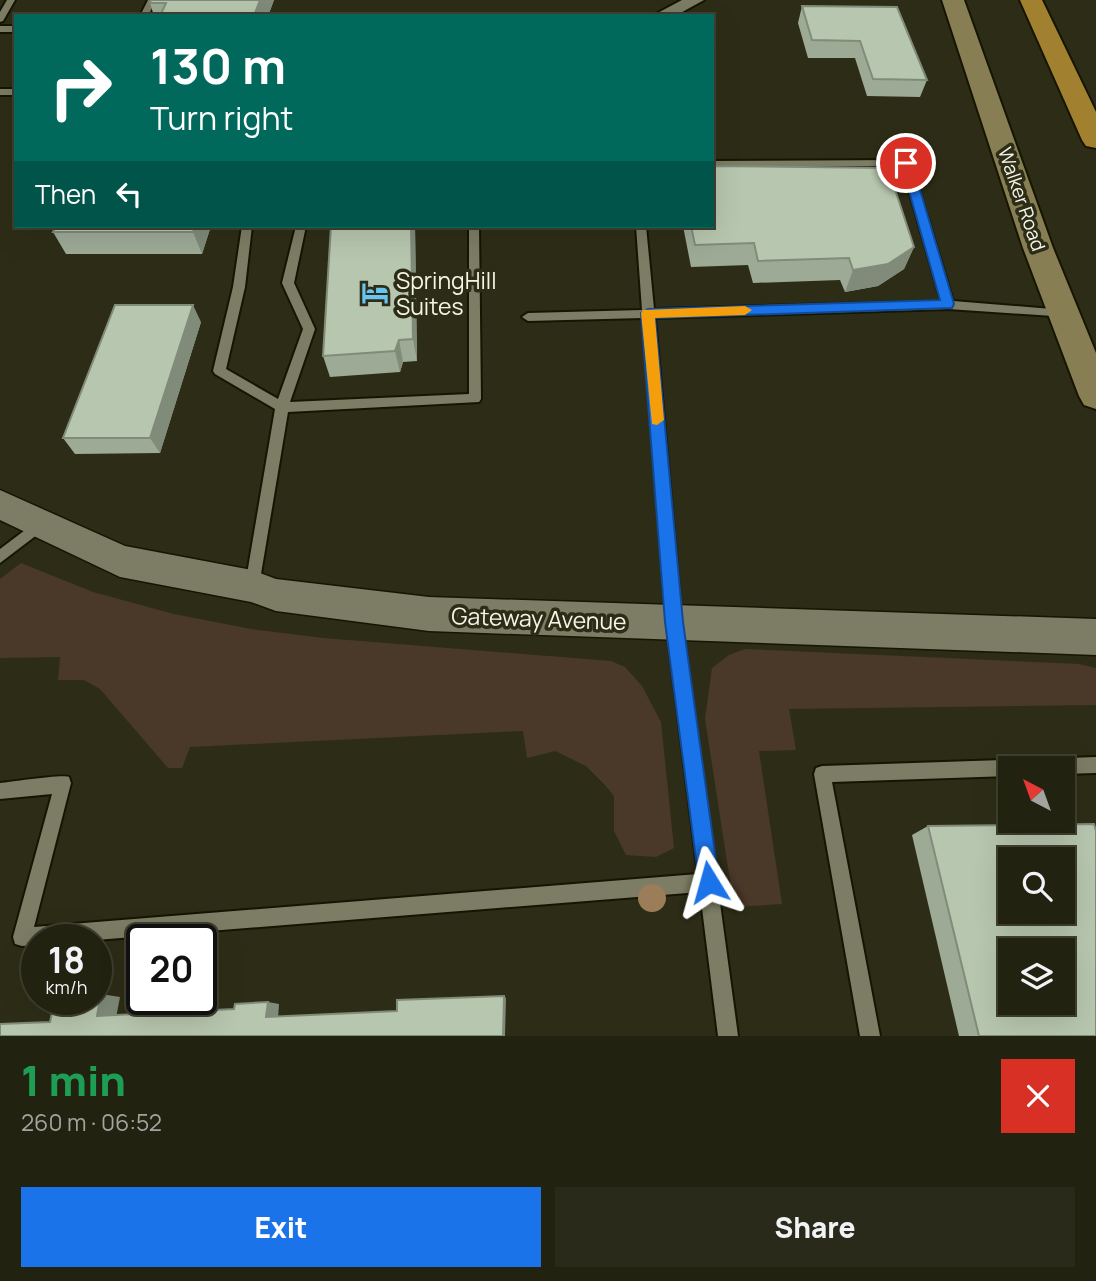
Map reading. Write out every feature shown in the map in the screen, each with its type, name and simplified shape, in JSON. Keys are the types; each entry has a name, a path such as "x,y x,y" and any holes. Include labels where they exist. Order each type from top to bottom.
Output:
{"highway":[{"path":"1031,0 1096,140"}],"main road":[{"name":"Walker Road","path":"953,0 1038,248 1096,396"}],"street":[{"path":"664,14 696,0"},
{"name":"Gateway Avenue","path":"0,505 120,561 252,586 276,596 429,614 1096,637"}],"lane":[{"path":"0,19 11,0"},
{"path":"714,164 906,163 948,304"},
{"path":"247,228 239,287 219,370 282,407 475,399 474,228"},
{"path":"252,586 282,407 309,329 288,283 300,228"},
{"path":"641,228 674,622 728,1036"},
{"path":"528,317 948,304 1066,314"},
{"path":"0,557 41,524"},
{"path":"870,1036 822,774 1096,765"},
{"path":"0,791 63,783 22,937 709,882"}],"shaded area":[{"path":"21,563 93,592 174,614 251,629 323,638 611,661 625,667 642,686 661,722 674,848 656,857 626,855 614,831 614,796 605,785 586,766 555,751 527,758 523,731 190,747 182,768 168,768 100,689 84,680 58,680 60,657 0,658 0,579"},
{"path":"745,649 1079,664 1096,668 1096,705 789,709 796,750 759,751 782,904 734,907 705,719 712,668 729,655"}],"building":[{"path":"151,0 260,0 255,13 231,14 161,14 166,3 150,3"},
{"path":"802,6 897,7 927,80 873,79 860,41 812,40"},
{"path":"714,166 888,168 914,247 888,264 853,270 849,258 758,261 754,243 695,245 691,228 714,228"},
{"path":"55,228 194,228 193,232 53,232"},
{"name":"SpringHill Suites","path":"331,228 411,228 413,339 399,340 395,351 323,356"},
{"path":"115,305 193,305 150,438 63,438"},
{"path":"1075,824 1094,824 1096,1036 979,1036 928,826 998,825 998,833 1075,833"},
{"path":"504,996 503,1036 0,1036 0,1024 50,1022 52,1015 217,1015 217,1010 234,1009 235,1004 268,1002 266,1017 397,1011 397,1000"}],"slow traffic":[{"path":"657,420 648,313 745,310"}],"place":[{"name":"SpringHill Suites","path":"375,293"}],"route":[{"path":"709,882 674,622 648,313 948,304 906,163"}]}
